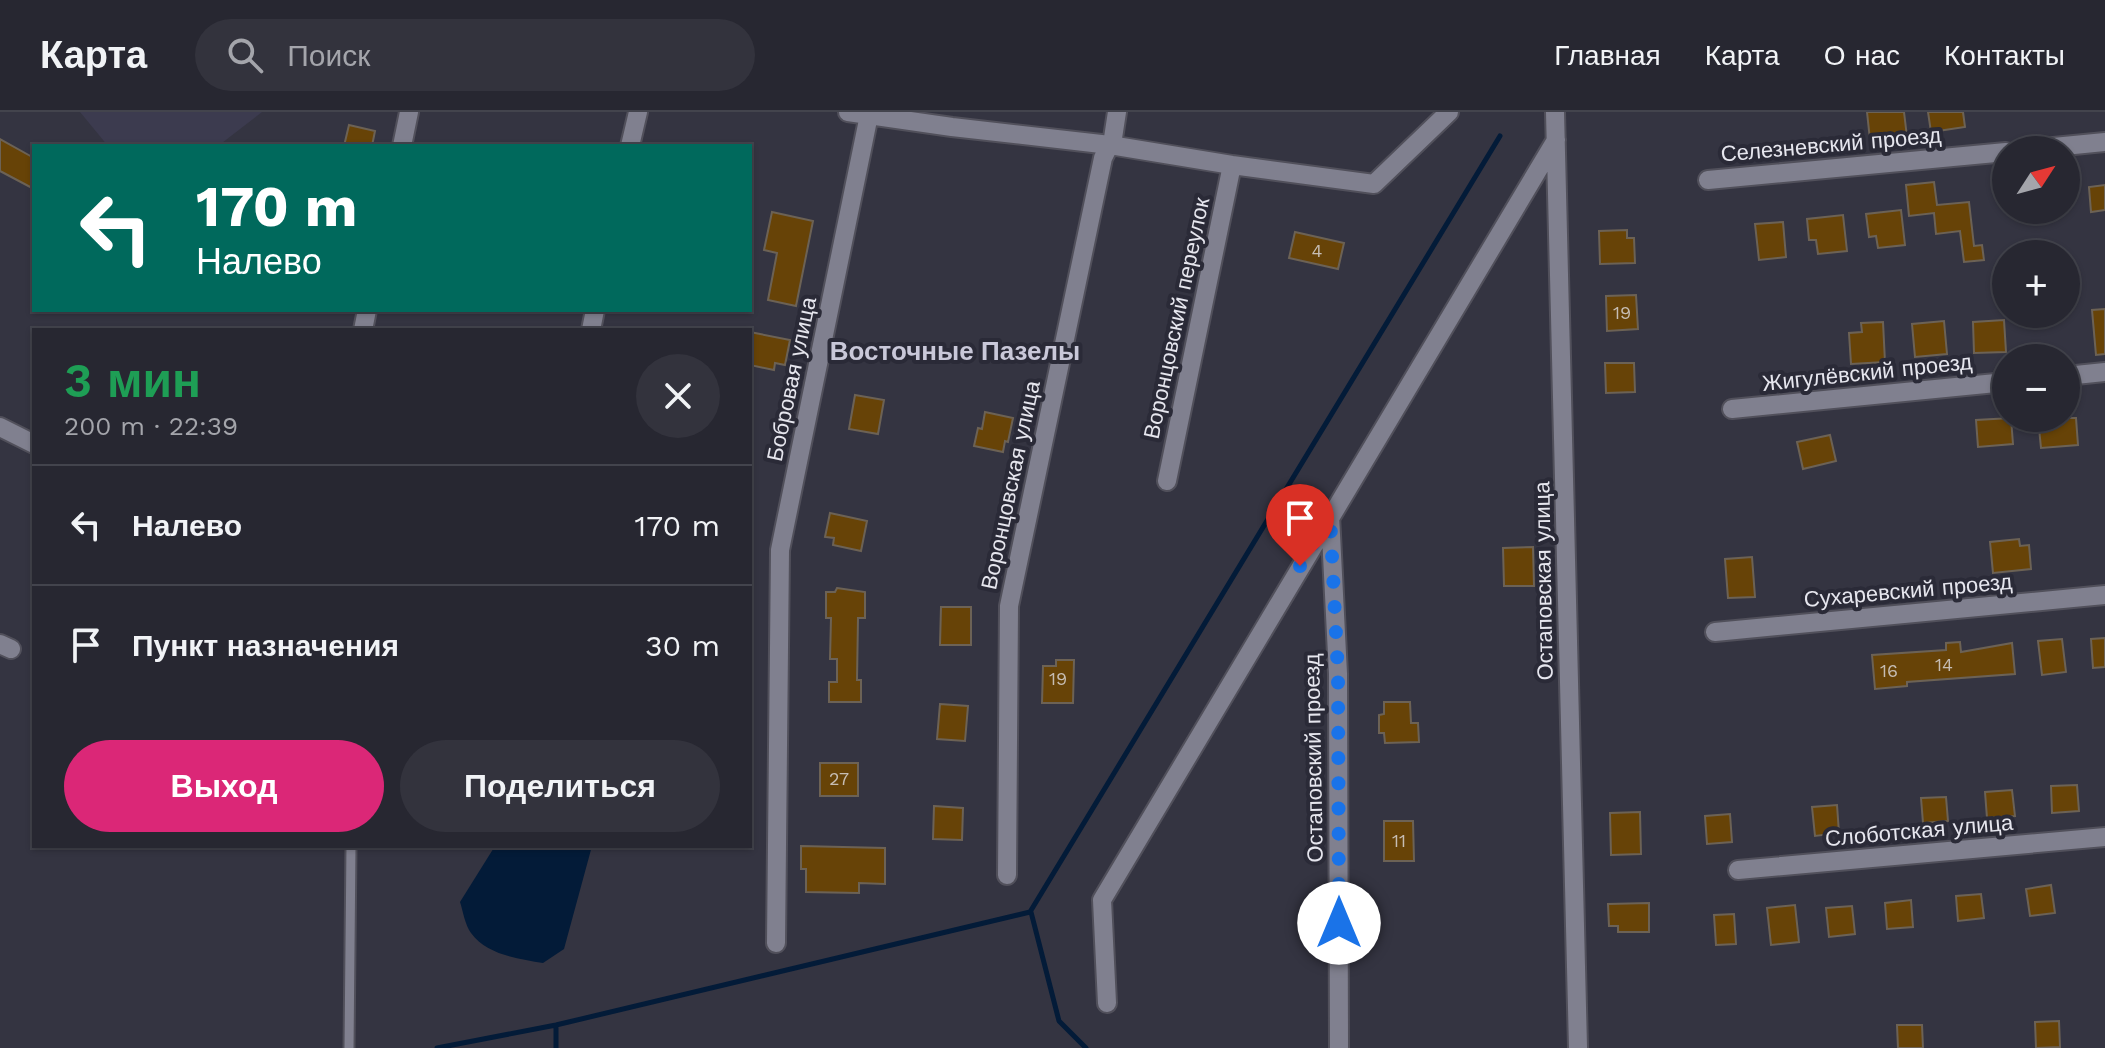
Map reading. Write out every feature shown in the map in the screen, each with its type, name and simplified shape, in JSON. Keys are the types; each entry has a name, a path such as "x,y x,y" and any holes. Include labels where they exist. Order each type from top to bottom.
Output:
{"street":[{"path":"402,144 409,112"},
{"path":"630,144 638,112"},
{"path":"848,112 953,120 1232,165 1374,184 1449,112"},
{"name":"Воронцовская улица","path":"1007,875 1009,606 1103,158 1110,145 1117,112"},
{"name":"Остаповская улица","path":"1555,112 1578,1048"},
{"name":"Бобровая улица","path":"776,943 780,550 869,115"},
{"path":"1107,1003 1102,900 1556,140"},
{"path":"2080,144 2105,142"},
{"name":"Селезневский проезд","path":"1708,180 1992,153"},
{"name":"Воронцовский переулок","path":"1167,481 1232,165"},
{"path":"2080,375 2105,372"},
{"name":"Жигулёвский проезд","path":"1732,409 1992,383"},
{"path":"0,427 32,443"},
{"name":"Остаповский проезд","path":"1330,515 1338,674 1339,1048"},
{"name":"Сухаревский проезд","path":"1715,632 2105,595"},
{"name":"Слоботская улица","path":"1738,870 2105,837"}],"lane":[{"path":"349,1048 351,848"}],"shaded area":[{"path":"80,112 262,112 221,144 106,144"},
{"path":"494,848 591,848 564,949 543,963 514,958 486,946 471,933 460,902"}],"building":[{"path":"1867,112 1904,112 1907,137 1870,140"},
{"path":"1928,112 1963,112 1965,127 1931,132"},
{"path":"349,125 375,131 372,144 344,144"},
{"path":"0,139 32,157 32,188 0,171"},
{"path":"1934,182 1937,205 1969,202 1974,246 1982,245 1984,260 1964,262 1960,231 1936,234 1934,213 1909,216 1906,185"},
{"path":"2105,185 2105,210 2091,212 2089,187"},
{"path":"1901,210 1905,245 1878,248 1876,236 1869,237 1866,214"},
{"path":"772,212 813,221 796,306 768,300 777,253 764,250"},
{"path":"1843,215 1847,251 1818,254 1816,240 1809,240 1807,219"},
{"path":"1783,222 1786,257 1759,260 1755,224"},
{"path":"1627,230 1627,238 1634,238 1635,263 1600,264 1599,231"},
{"path":"1295,232 1344,243 1338,269 1289,258"},
{"path":"1636,295 1638,329 1607,331 1606,296"},
{"path":"2105,309 2105,354 2096,355 2092,310"},
{"path":"1944,321 1947,354 1915,357 1912,324"},
{"path":"1992,321 1992,328 2004,328 2006,344 1992,344 1992,352 1974,353 1973,322"},
{"path":"1883,322 1885,362 1851,364 1849,333 1862,332 1861,323"},
{"path":"752,332 790,340 785,365 775,363 774,370 752,365"},
{"path":"1605,363 1634,363 1635,392 1606,393"},
{"path":"855,395 884,400 878,434 849,429"},
{"path":"985,412 1013,418 1003,452 974,446"},
{"path":"1992,419 1992,432 2012,432 2013,444 1978,447 1976,420"},
{"path":"2039,432 2077,432 2078,445 2041,448"},
{"path":"1830,435 1836,461 1803,469 1797,442"},
{"path":"830,513 867,521 861,551 833,545 834,538 825,537"},
{"path":"2019,539 2020,546 2029,545 2031,569 1993,573 1990,542"},
{"path":"1533,547 1534,586 1504,586 1503,548"},
{"path":"1752,557 1755,597 1728,598 1725,559"},
{"path":"837,588 865,592 865,618 858,618 857,680 861,680 861,702 829,702 829,682 837,682 837,659 830,659 831,618 826,618 826,592 835,592"},
{"path":"941,607 971,607 971,645 940,645"},
{"path":"2105,638 2105,667 2093,668 2091,639"},
{"path":"2062,639 2066,672 2042,675 2038,641"},
{"path":"1960,642 1961,652 2012,643 2015,674 1907,682 1907,686 1875,689 1872,655 1946,650 1946,643"},
{"path":"1056,660 1074,660 1073,703 1042,703 1043,666 1056,666"},
{"path":"1384,702 1410,702 1411,723 1418,723 1419,742 1385,743 1384,733 1379,733 1379,715 1384,714"},
{"path":"940,704 968,706 965,741 937,739"},
{"path":"820,763 858,763 858,796 820,796"},
{"path":"2077,785 2079,811 2052,813 2051,786"},
{"path":"2012,790 2015,816 1987,818 1985,792"},
{"path":"1946,797 1948,821 1923,823 1921,798"},
{"path":"1837,805 1839,833 1815,836 1812,807"},
{"path":"934,806 963,808 962,840 933,839"},
{"path":"1640,812 1641,854 1611,855 1610,813"},
{"path":"1730,814 1732,842 1707,844 1705,816"},
{"path":"1384,821 1413,821 1414,861 1384,861"},
{"path":"801,846 885,848 885,884 859,883 859,893 806,892 806,869 801,869"},
{"path":"2051,885 2055,913 2030,916 2026,889"},
{"path":"1981,894 1984,918 1958,921 1956,896"},
{"path":"1911,900 1913,927 1887,929 1885,903"},
{"path":"1649,903 1649,932 1618,932 1618,926 1609,926 1608,904"},
{"path":"1795,905 1799,942 1771,945 1767,908"},
{"path":"1852,906 1855,934 1829,937 1826,908"},
{"path":"1734,914 1736,944 1716,945 1714,915"},
{"path":"2059,1021 2060,1047 2036,1048 2035,1022"},
{"path":"1897,1025 1922,1025 1923,1048 1898,1048"}],"waterway":[{"path":"437,1048 556,1025 1030,912 1500,136"},
{"path":"1031,912 1059,1021 1086,1048"},
{"path":"556,1025 556,1048"}],"district":[{"name":"Восточные Пазелы","path":"955,351"}],"route":[{"path":"1300,566 1330,515 1338,674 1339,923"}]}
